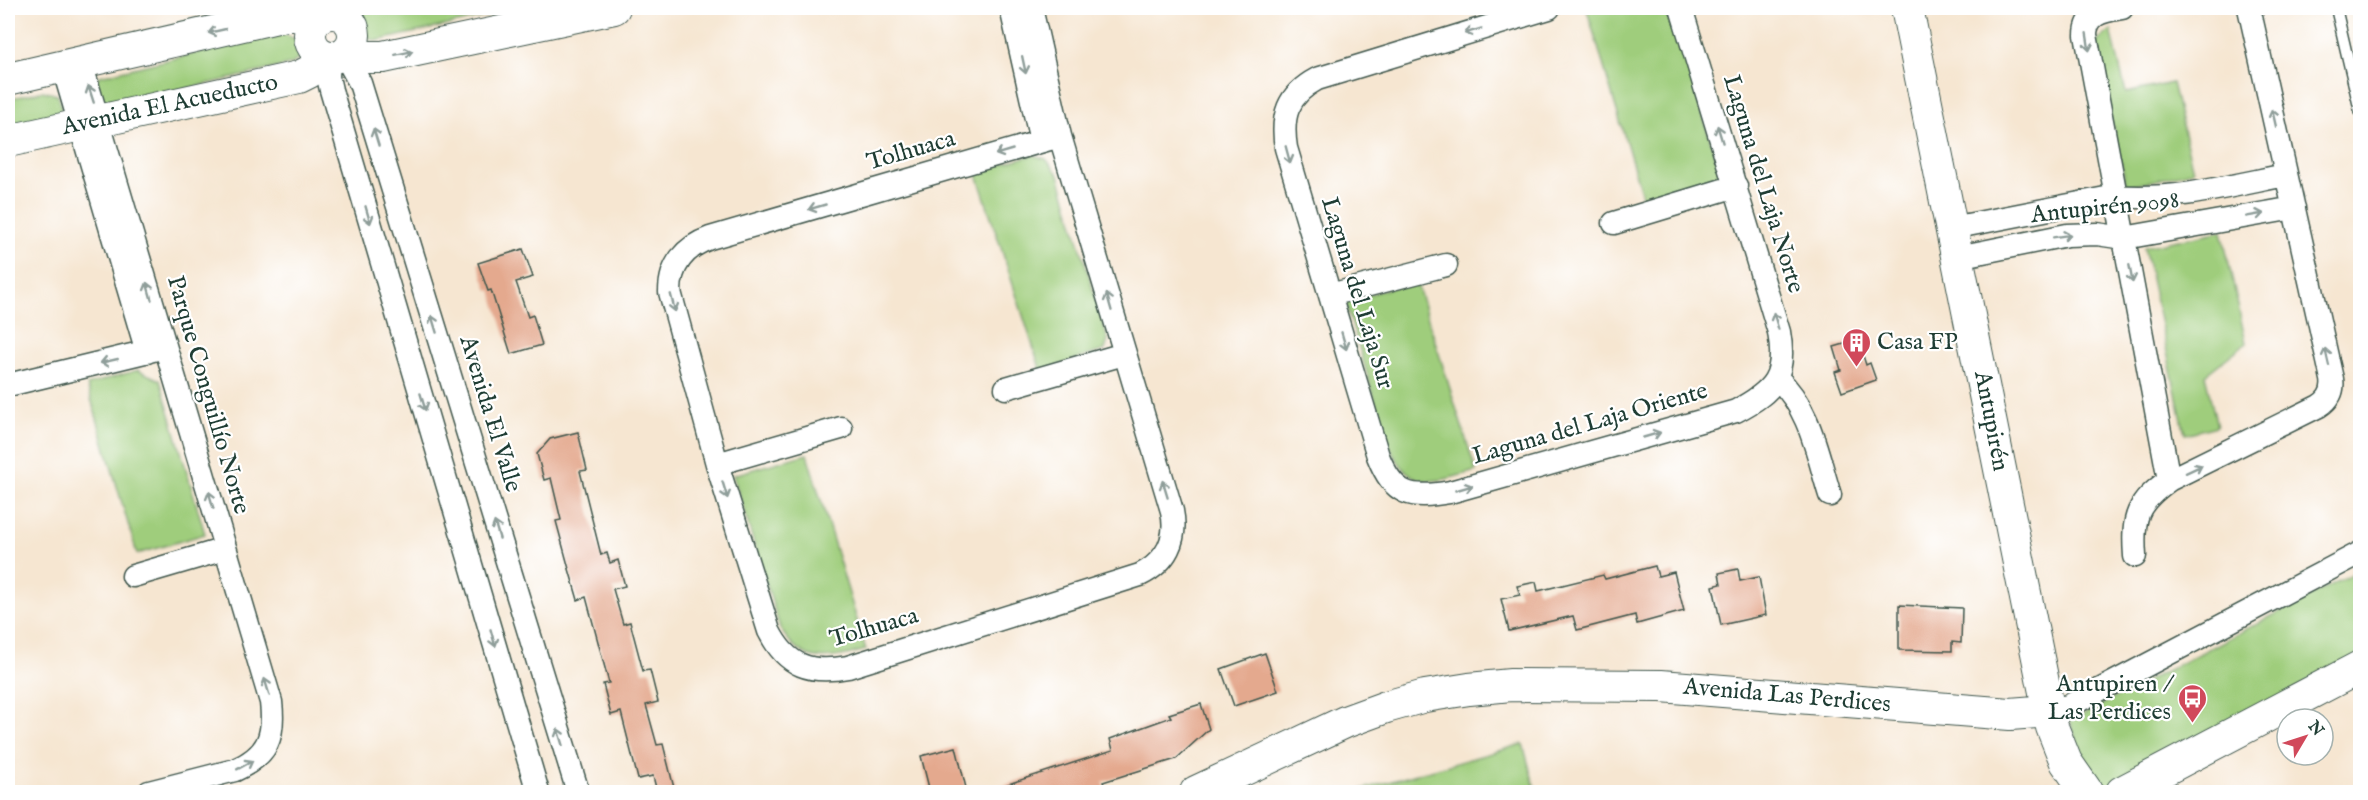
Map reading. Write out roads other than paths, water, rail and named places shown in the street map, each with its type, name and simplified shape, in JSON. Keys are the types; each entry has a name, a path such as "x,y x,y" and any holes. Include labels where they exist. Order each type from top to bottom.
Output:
{"street":[{"path":"1011,8 1050,139"},
{"path":"1031,8 1050,139"},
{"name":"Laguna del Laja Sur","path":"1407,493 1390,481 1378,456 1286,148 1283,126 1293,98 1300,90 1317,79 1549,8"},
{"name":"Laguna del Laja Norte","path":"1681,8 1779,332 1782,360 1777,378"},
{"name":"Antupirén","path":"1907,8 2049,711 2057,742 2066,762 2087,792"},
{"name":"Antupirén 9098","path":"2116,196 2086,30 2090,20 2098,13 2122,8"},
{"path":"2135,556 2133,528 2147,496 2169,480 2319,406 2330,395 2332,379 2248,8"},
{"path":"327,13 310,31 311,42 317,52 337,56 382,57 597,10"},
{"path":"8,79 286,15 327,13"},
{"path":"337,56 329,84 538,792"},
{"name":"Avenida El Acueducto","path":"8,141 299,77 337,56"},
{"name":"Avenida El Valle","path":"337,56 360,83 578,792"},
{"name":"Parque Conguillío Norte","path":"72,65 156,349 225,549 271,702 273,723 267,744 255,759 235,770 149,792"},
{"name":"Tolhuaca","path":"1050,139 1124,354 1174,520 1173,538 1159,563 1140,575 848,667 812,669 791,660 775,642 769,631 717,464 670,292 673,269 681,257 700,242 710,238 1050,139"},
{"name":"Antupirén 9098","path":"1955,242 2116,196 2144,198 2172,196 2286,175"},
{"path":"1614,223 1736,186"},
{"path":"2116,196 2169,480"},
{"name":"Antupirén 9098","path":"1955,242 2097,234 2124,238 2294,208"},
{"path":"1330,295 1446,265"},
{"path":"8,385 156,349"},
{"path":"411,361 442,352"},
{"path":"1006,388 1124,354"},
{"path":"1777,378 1788,387 1804,412 1830,495"},
{"name":"Laguna del Laja Oriente","path":"1407,493 1426,495 1450,492 1736,411 1758,398 1777,378"},
{"path":"717,464 841,428"},
{"path":"133,576 225,549"},
{"name":"Avenida Las Perdices","path":"1196,792 1345,722 1415,699 1469,689 1511,685 1661,686 2010,714 2049,711 2068,706 2088,696 2361,553"},
{"path":"477,581 510,572"},
{"path":"2122,792 2361,667"}],"lane":[{"path":"2336,8 2361,111"}],"place":[{"name":"Casa FP","path":"1856,368"},
{"name":"Antupiren / Las Perdices","path":"2192,724"}]}
